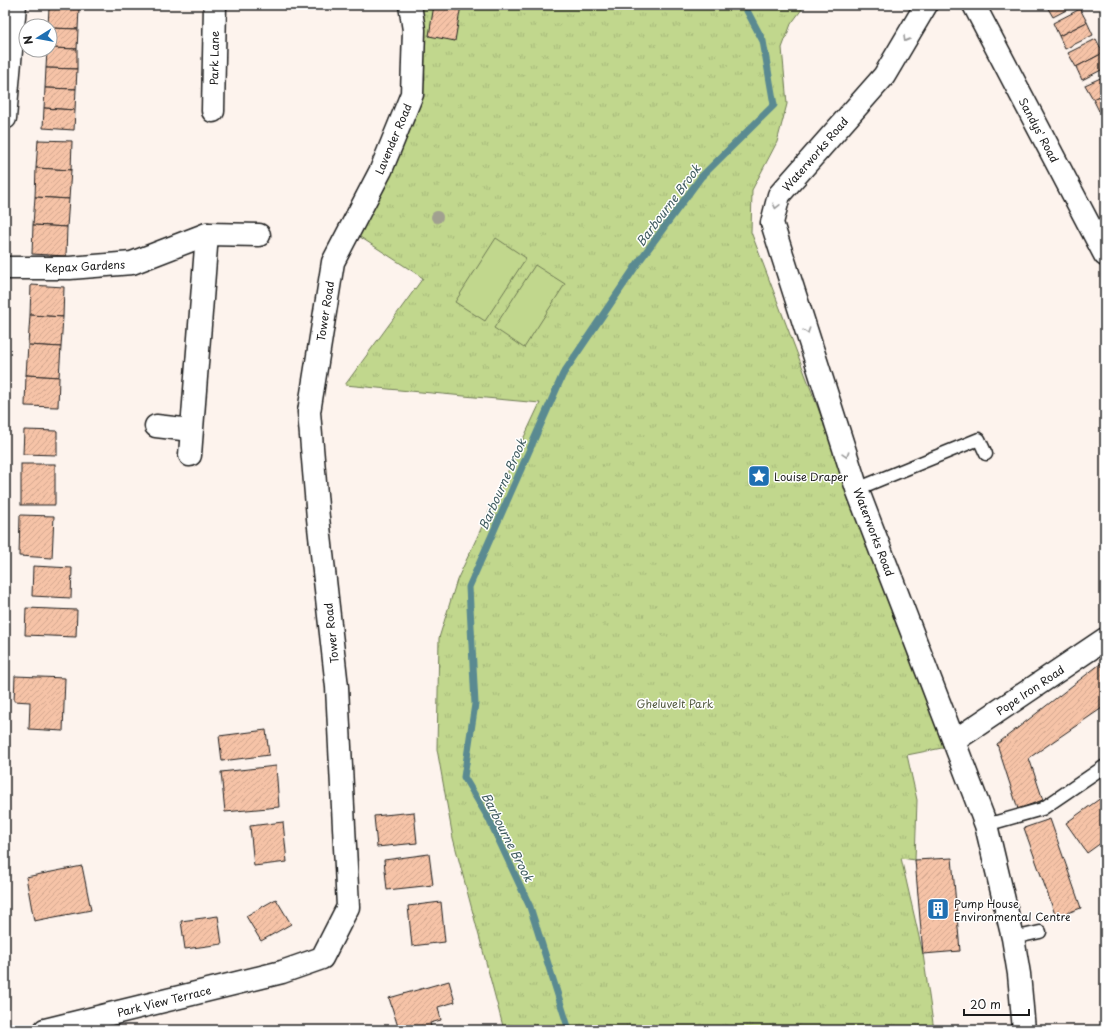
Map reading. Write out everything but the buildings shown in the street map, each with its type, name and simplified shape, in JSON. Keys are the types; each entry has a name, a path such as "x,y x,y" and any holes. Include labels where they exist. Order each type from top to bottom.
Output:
{"street":[{"path":"5,118 15,5"},
{"name":"Park Lane","path":"213,111 215,5"},
{"name":"Lavender Road","path":"333,262 381,170 412,94 414,30 410,5"},
{"name":"Waterworks Road","path":"926,5 884,76 779,195 772,222 857,489 986,825 1013,938 1019,974 1024,1030"},
{"name":"Sandys' Road","path":"974,5 1105,255"},
{"path":"190,456 207,234"},
{"name":"Kepax Gardens","path":"5,268 70,268 132,263 207,234 259,235"},
{"name":"Tower Road","path":"282,972 322,958 348,907 338,687 318,518 309,412 333,262"},
{"path":"156,426 191,430"},
{"name":"Pope Iron Road","path":"954,741 1105,639"},
{"name":"Park View Terrace","path":"45,1030 282,972"}],"lane":[{"path":"857,489 979,439 986,454"},
{"path":"986,825 1042,809 1105,766"},
{"path":"1013,938 1040,932"}],"green space":[{"name":"Gheluvelt Park","path":"417,5 805,5 791,24 782,48 787,104 777,142 752,190 751,232 947,747 907,755 917,800 915,860 901,858 923,954 934,1030 504,1030 453,838 437,749 439,638 457,580 540,403 345,385 423,278 357,235 425,79"},
{"path":"496,238 526,258 485,321 455,302"},
{"path":"535,265 565,284 524,348 494,328"}],"waterway":[{"name":"Barbourne Brook","path":"569,1030 530,907 489,819 464,777 475,704 469,587 563,374 640,260 701,177 774,105 763,41 744,5"}],"place":[{"name":"Louise Draper","path":"759,476"},
{"name":"Pump House Environmental Centre","path":"938,909"}]}
